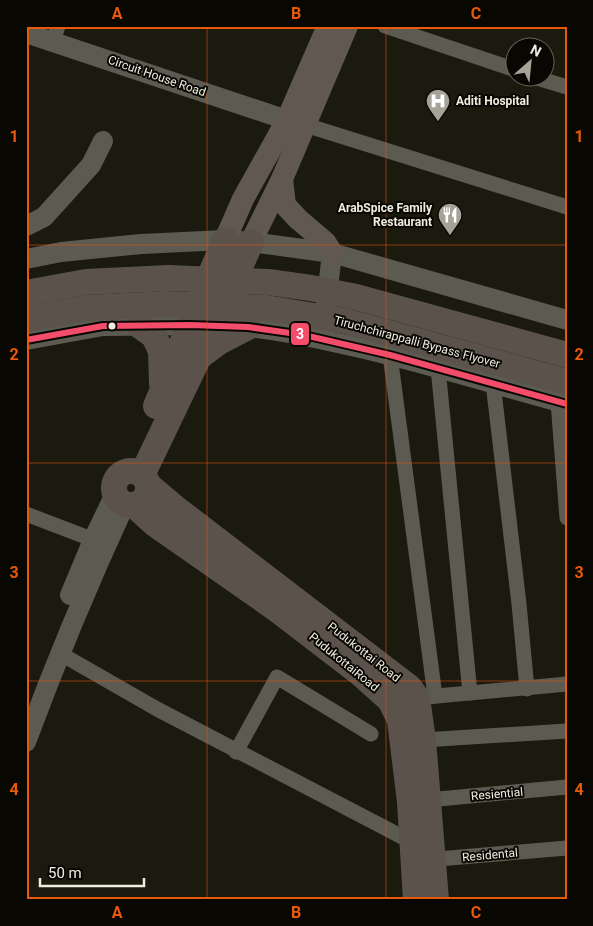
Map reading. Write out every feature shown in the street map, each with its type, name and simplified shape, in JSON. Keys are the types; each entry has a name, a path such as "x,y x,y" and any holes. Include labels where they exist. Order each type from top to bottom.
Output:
{"highway":[{"path":"198,358 202,325 225,240"},
{"path":"162,392 251,242"},
{"path":"26,293 86,282 168,278 268,282 356,297 567,355"},
{"name":"Tiruchchirappalli Bypass Flyover","path":"26,319 95,317 165,304 266,308 346,321 564,396"},
{"path":"131,489 153,431 162,392 161,351 154,336 140,326"},
{"path":"153,431 198,358 219,342 248,327"},
{"name":"Pudukottai Road","path":"131,489 174,507 409,687 426,697"},
{"name":"PudukottaiRoad","path":"131,489 155,524 275,608 361,674 390,700 400,720 410,802 419,854 416,900"},
{"path":"426,697 423,740 428,800 419,854 436,900"}],"main road":[{"path":"251,242 282,180 297,122 328,26"},
{"path":"225,240 243,199 297,122 346,26"},
{"path":"282,180 285,205 325,242 332,253"}],"street":[{"path":"385,26 506,67"},
{"name":"Circuit House Road","path":"26,32 56,34 297,122"},
{"path":"297,122 567,206"},
{"path":"26,226 44,217 91,165 103,141"},
{"path":"26,259 61,252 141,244 225,240 251,242 332,253 567,320"},
{"path":"95,317 98,248"},
{"path":"322,339 332,253"},
{"path":"26,340 95,317 140,326 202,325 248,327 322,339 493,383 564,396 567,518"},
{"path":"390,355 426,697 567,684"},
{"path":"438,368 470,693"},
{"path":"493,383 527,689"},
{"path":"26,742 32,703 100,542 131,489"},
{"path":"26,514 100,542"},
{"path":"32,703 61,654 100,542"},
{"path":"61,654 419,854"},
{"path":"236,752 277,677 371,734"},
{"path":"423,740 567,732"},
{"name":"Resiential","path":"428,800 567,787"},
{"name":"Residental","path":"419,854 567,848"}],"transit line":[{"name":"3","path":"26,340 103,326 190,325 248,327 304,335 390,355 567,404"}],"place":[{"name":"Aditi Hospital","path":"438,122"},
{"name":"ArabSpice Family Restaurant","path":"450,236"}]}
